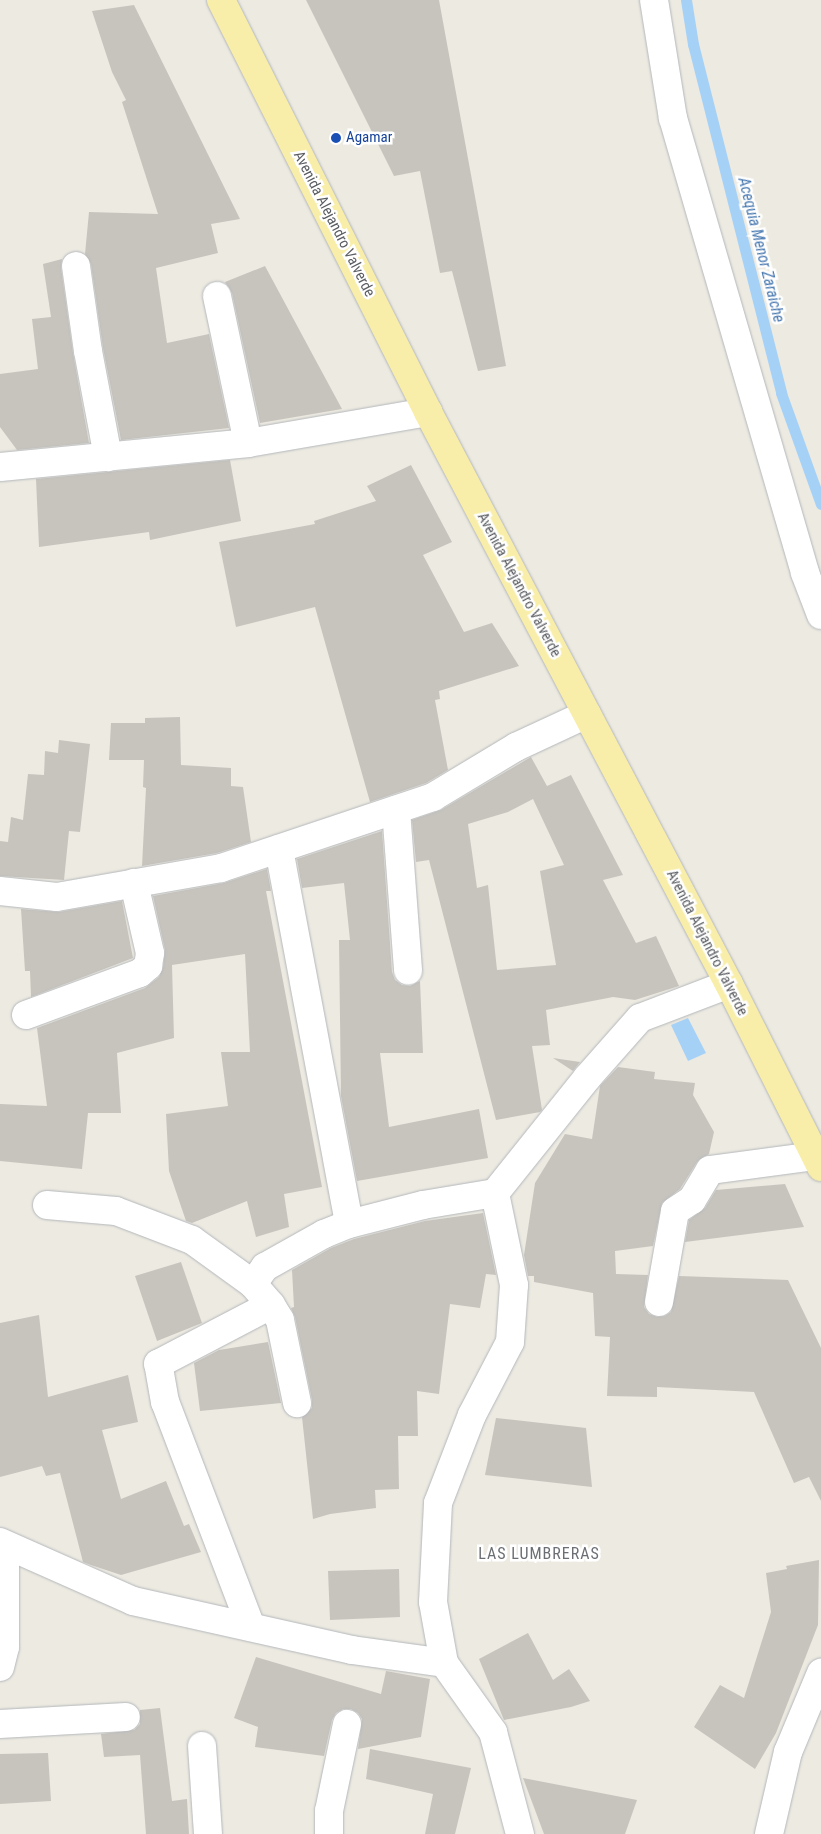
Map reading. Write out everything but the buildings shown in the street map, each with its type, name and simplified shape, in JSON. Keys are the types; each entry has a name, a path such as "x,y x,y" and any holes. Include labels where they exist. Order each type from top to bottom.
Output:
{"main road":[{"name":"Avenida Alejandro Valverde","path":"220,0 428,412 729,984 818,1161"}],"street":[{"path":"654,0 673,118 805,573 821,615"},
{"path":"76,266 88,351 108,457"},
{"path":"217,296 248,442"},
{"path":"0,467 248,442 428,412"},
{"path":"0,891 57,897 221,868 432,797 516,747 587,714"},
{"path":"396,810 408,971"},
{"path":"279,849 349,1224"},
{"path":"26,1015 140,974 148,966 150,953 134,882"},
{"path":"253,1284 265,1267 324,1234 349,1224 423,1205 495,1193 586,1078 640,1018 729,984"},
{"path":"659,1302 675,1211 692,1200 710,1170 818,1161"},
{"path":"495,1193 514,1285 510,1342 472,1415 438,1503 433,1602 444,1663 493,1732 520,1834"},
{"path":"47,1205 116,1210 192,1240 253,1284 271,1305 280,1320 297,1403"},
{"path":"251,1627 165,1402 158,1364 271,1305"},
{"path":"0,1667 5,1647 3,1544 133,1601 352,1650 444,1663"},
{"path":"769,1834 788,1752 821,1673"},
{"path":"0,1724 126,1718"},
{"path":"329,1834 328,1811 347,1724"},
{"path":"202,1746 208,1834"}],"water":[{"path":"688,1018 706,1053 688,1061 671,1025"}],"waterway":[{"name":"Acequia Menor Zaraiche","path":"686,0 693,44 781,393 821,504"}],"place":[{"name":"Agamar","path":"336,138"}],"district":[{"name":"LAS LUMBRERAS","path":"539,1554"}]}
